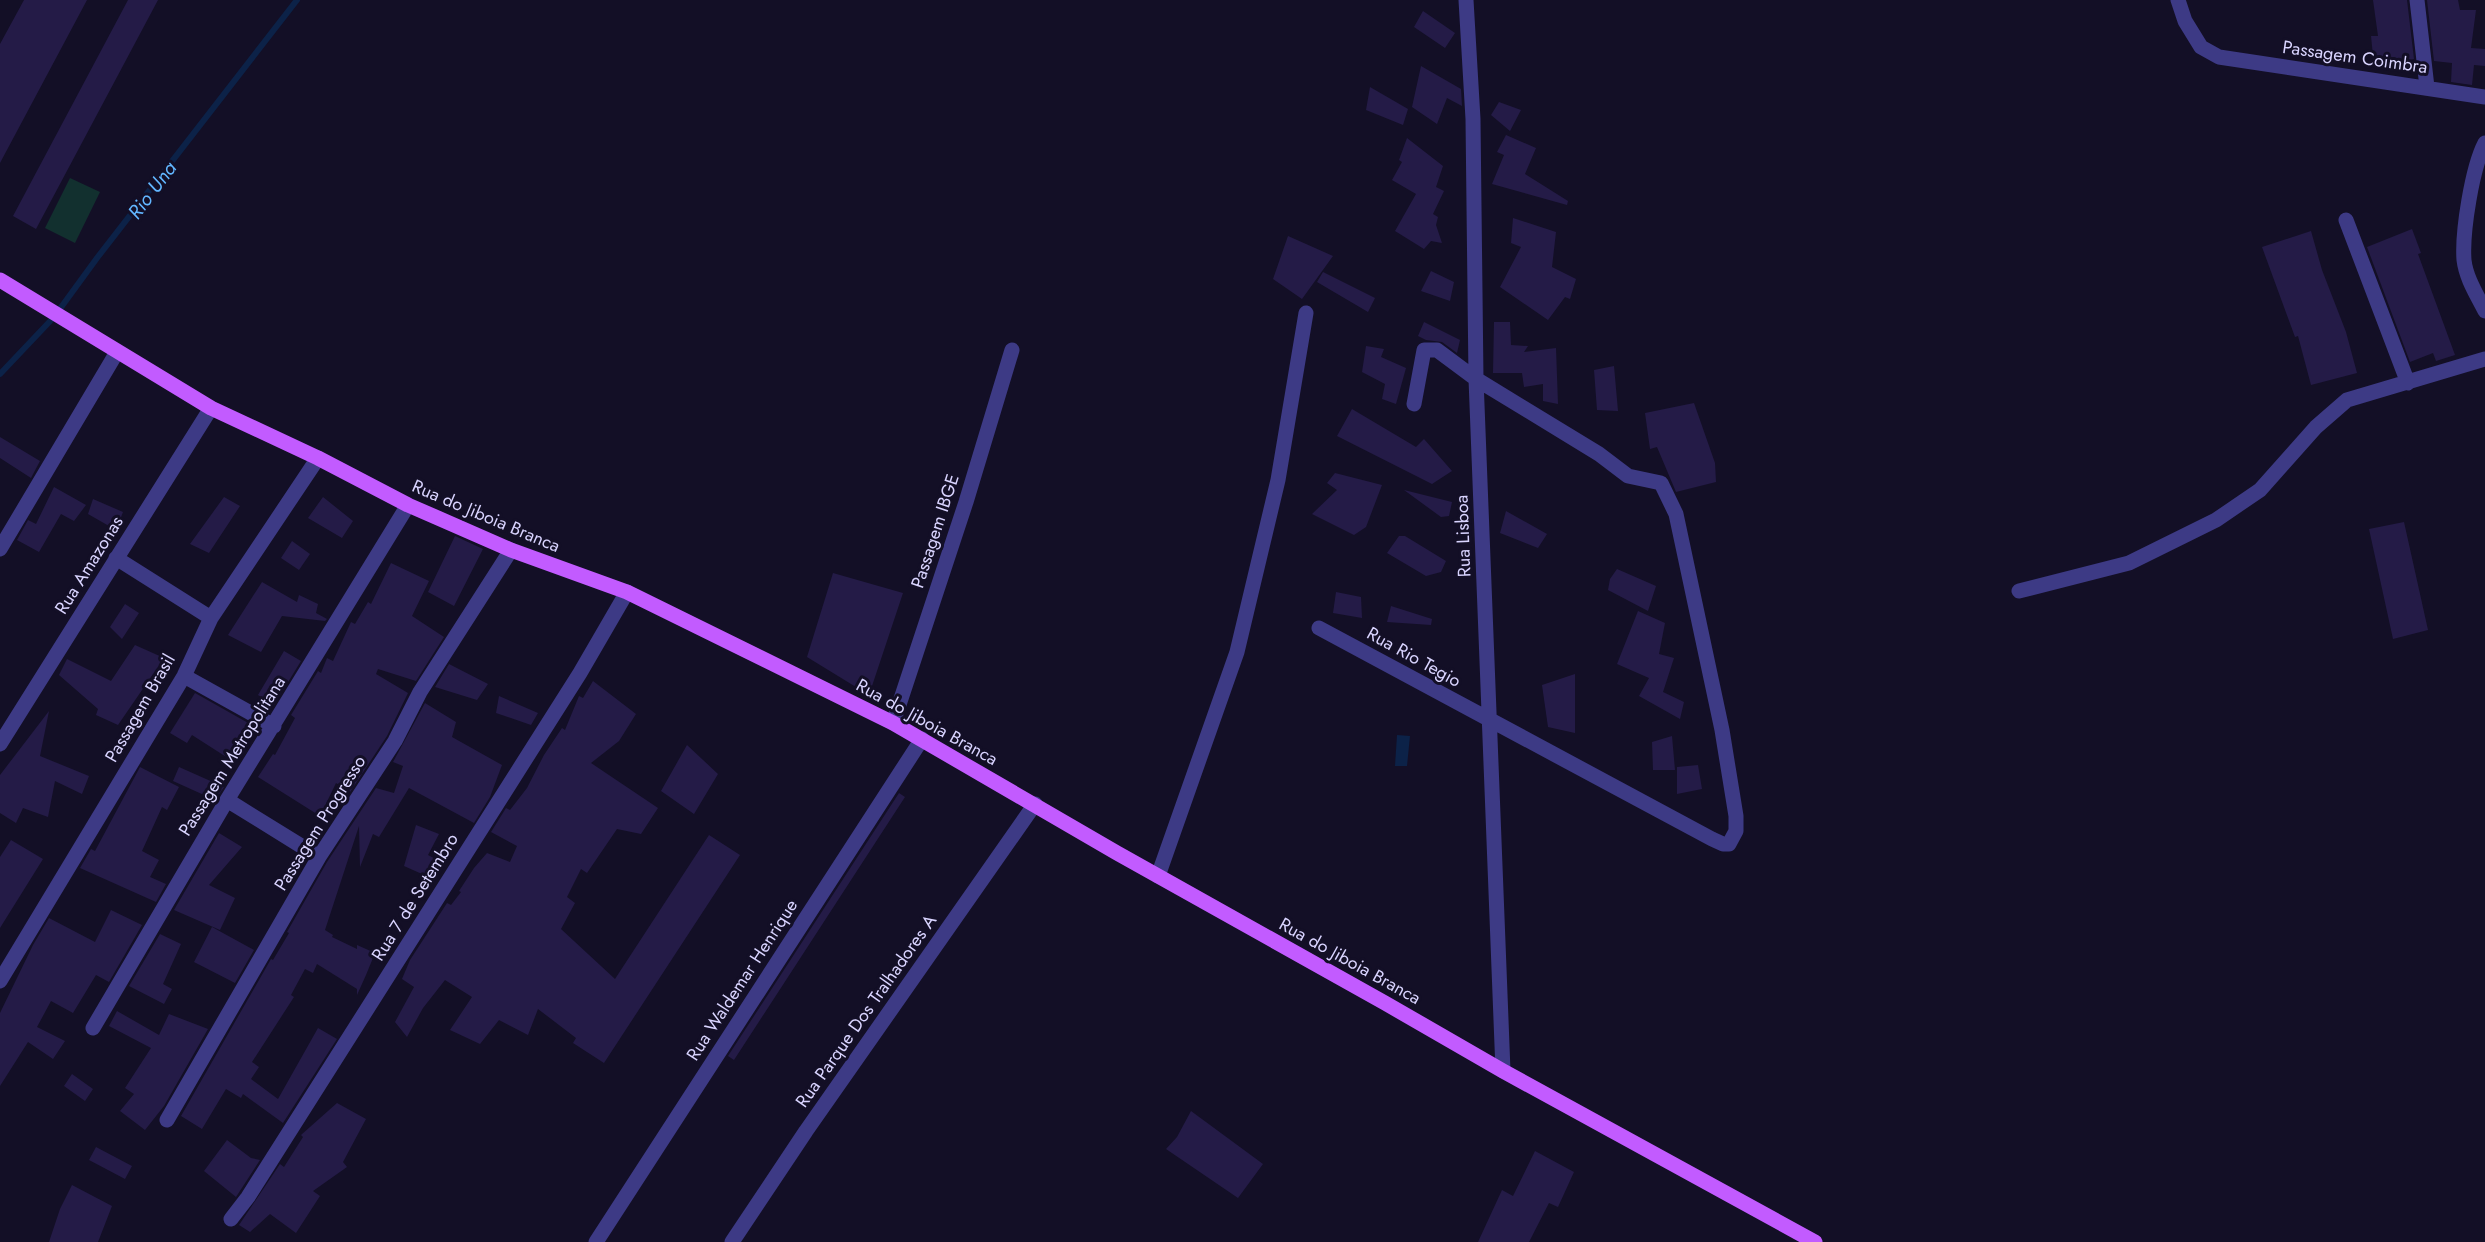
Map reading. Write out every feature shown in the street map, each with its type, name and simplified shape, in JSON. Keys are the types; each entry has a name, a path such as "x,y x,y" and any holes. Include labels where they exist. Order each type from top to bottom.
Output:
{"main road":[{"name":"Rua do Jiboia Branca","path":"0,280 211,408 318,459 408,506 511,550 627,592 893,723 1503,1071 1815,1242"}],"street":[{"name":"Rua Lisboa","path":"1466,0 1473,119 1476,379 1503,1071"},
{"name":"Passagem Coimbra","path":"2178,0 2185,21 2201,47 2220,57 2485,97"},
{"path":"2417,0 2427,87"},
{"path":"2485,143 2477,158 2473,175 2464,261 2468,276 2485,311"},
{"path":"2346,220 2408,383"},
{"path":"1158,876 1237,652 1278,480 1306,313"},
{"path":"1414,404 1421,361 1424,350 1427,348 1437,350 1476,379"},
{"name":"Passagem IBGE","path":"893,723 966,502 1012,350"},
{"path":"0,549 117,352"},
{"path":"2019,591 2129,563 2216,520 2260,490 2316,427 2347,400 2485,359"},
{"name":"Rua Rio Tegio","path":"1319,628 1712,839 1723,844 1730,844 1735,838 1736,816 1722,730 1676,514 1661,483 1628,476 1599,454 1476,379"},
{"name":"Rua Amazonas","path":"0,744 211,408"},
{"name":"Passagem Brasil","path":"0,981 184,676 211,618 318,459"},
{"name":"Passagem Metropolitana","path":"93,1028 227,800 408,506"},
{"name":"Passagem Progresso","path":"167,1120 244,990 319,856 394,741 420,692 511,550"},
{"path":"116,558 211,618"},
{"name":"Rua 7 de Setembro","path":"231,1219 248,1197 580,673 627,592"},
{"path":"184,676 274,726"},
{"name":"Rua Waldemar Henrique","path":"596,1242 922,739"},
{"path":"227,800 319,856"},
{"name":"Rua Parque Dos Tralhadores A","path":"732,1242 806,1131 1035,804"}],"green space":[{"path":"70,178 100,192 75,243 45,228"}],"water":[{"path":"1397,735 1410,736 1407,766 1395,766"}],"building":[{"path":"24,0 87,0 0,163 0,44"},
{"path":"128,0 158,0 36,229 13,216"},
{"path":"2373,0 2407,0 2414,59 2374,66 2371,36 2378,36"},
{"path":"2427,0 2458,0 2460,10 2476,10 2471,48 2485,49 2485,66 2474,65 2472,85 2451,82 2452,63 2434,61"},
{"path":"1423,11 1455,33 1445,48 1414,27"},
{"path":"1421,66 1461,89 1462,106 1447,98 1437,124 1412,107"},
{"path":"1370,87 1408,109 1403,125 1366,110"},
{"path":"1499,102 1521,110 1510,131 1491,115"},
{"path":"1506,135 1536,148 1525,174 1568,201 1567,205 1492,184 1504,155 1497,152"},
{"path":"1407,138 1443,166 1436,187 1444,191 1433,214 1438,217 1436,225 1442,243 1431,241 1424,249 1395,231 1416,194 1392,180 1402,162 1399,160"},
{"path":"1513,218 1556,232 1552,267 1576,279 1570,299 1565,297 1548,320 1500,287 1521,247 1511,243"},
{"path":"2412,229 2421,253 2418,254 2455,355 2436,361 2433,353 2410,362 2367,247"},
{"path":"2311,231 2322,270 2346,332 2357,373 2311,385 2298,336 2295,337 2262,247"},
{"path":"1288,236 1333,256 1302,299 1273,279"},
{"path":"1431,271 1454,282 1450,301 1421,291"},
{"path":"1323,272 1375,298 1368,312 1317,282"},
{"path":"1424,322 1460,340 1457,353 1442,342 1426,340 1418,336"},
{"path":"1494,322 1510,322 1511,345 1528,346 1524,352 1556,348 1558,404 1543,401 1543,384 1524,387 1522,373 1493,373"},
{"path":"1366,346 1384,349 1381,357 1406,368 1396,404 1382,399 1385,384 1362,372"},
{"path":"1614,366 1618,411 1597,410 1594,370"},
{"path":"1694,403 1715,463 1716,482 1676,492 1657,447 1650,449 1645,413"},
{"path":"1352,409 1416,447 1424,439 1452,471 1432,484 1337,436"},
{"path":"0,437 40,461 31,478 0,458"},
{"path":"1335,473 1382,485 1366,527 1354,535 1312,514 1337,490 1327,483"},
{"path":"54,487 86,505 74,521 61,514 39,552 17,540 28,520 36,524"},
{"path":"1404,490 1452,502 1449,516 1441,517"},
{"path":"224,497 240,506 209,553 190,544"},
{"path":"323,497 353,521 342,538 308,518"},
{"path":"93,499 123,512 116,530 88,514"},
{"path":"1506,511 1547,534 1538,548 1500,533"},
{"path":"2404,522 2428,630 2393,639 2369,529"},
{"path":"455,536 483,549 454,606 428,592"},
{"path":"1399,536 1405,536 1446,561 1441,572 1426,576 1387,553"},
{"path":"292,541 310,554 299,570 281,558"},
{"path":"391,563 429,581 412,616 444,637 416,681 378,669 376,674 408,693 387,736 350,792 336,783 320,816 258,777 273,754 275,755 295,718 291,715 318,671 321,673 327,658 333,661 351,622 355,624 368,602 371,604"},
{"path":"1617,569 1656,586 1648,611 1608,590 1610,579"},
{"path":"833,573 903,593 869,695 807,657"},
{"path":"262,582 297,602 299,595 318,604 316,613 327,619 325,621 282,616 261,652 228,635"},
{"path":"1336,592 1361,597 1362,618 1333,613"},
{"path":"125,604 139,613 122,639 110,627"},
{"path":"1391,606 1432,619 1431,625 1387,622"},
{"path":"1638,611 1665,623 1659,654 1674,658 1663,692 1684,702 1680,719 1639,696 1649,678 1617,664"},
{"path":"135,645 164,658 118,725 96,715 98,709 59,675 67,659 111,681"},
{"path":"284,651 301,661 274,705 258,695"},
{"path":"449,664 488,684 477,700 435,687"},
{"path":"1575,674 1575,733 1548,727 1542,685"},
{"path":"593,681 636,714 619,741 591,763 658,808 641,834 617,829 587,873 581,869 567,897 575,903 561,929 615,979 709,835 740,855 604,1063 573,1043 576,1038 538,1009 528,1035 499,1020 480,1044 450,1030 472,997 445,980 423,1008 407,1037 395,1022 414,987 402,979 410,960 447,903 451,905 474,868 487,853 510,862 517,846 491,832 506,808 510,810 527,788 544,755 562,728 565,730 579,696 583,698"},
{"path":"195,693 250,724 250,730 231,760 192,735 187,743 170,733"},
{"path":"499,696 538,713 531,725 496,713"},
{"path":"425,703 456,722 452,737 502,765 490,797 474,823 409,788 379,837 373,834 360,867 359,826 325,930 333,935 332,937 357,949 357,945 375,953 366,975 357,995 357,989 317,964 313,973 305,969 291,995 294,997 252,1062 259,1067 251,1079 278,1099 318,1028 337,1039 283,1123 243,1094 241,1098 226,1089 202,1129 181,1116 271,959 273,960 289,933 287,932 327,862 376,788 394,793 403,766 393,762"},
{"path":"49,711 40,756 89,776 82,794 55,781 48,817 23,808 16,823 0,813 0,775"},
{"path":"1672,736 1675,770 1653,770 1652,742"},
{"path":"687,745 718,774 694,814 661,791"},
{"path":"1698,765 1702,789 1677,794 1677,767"},
{"path":"140,767 179,787 167,810 162,807 142,851 159,860 150,877 166,884 156,902 80,868 91,849 95,851"},
{"path":"179,767 224,787 215,800 173,781"},
{"path":"899,793 905,797 734,1060 728,1056"},
{"path":"416,825 439,834 428,855 441,862 431,878 404,866"},
{"path":"219,833 242,847 209,885 235,898 220,930 174,910"},
{"path":"11,840 43,859 0,928 0,857"},
{"path":"111,910 142,925 109,982 96,975 73,1013 51,1001 37,1027 65,1041 53,1059 28,1042 0,1086 0,1013 33,945 49,918 95,942"},
{"path":"212,927 254,950 235,983 194,962"},
{"path":"160,934 181,944 163,984 172,989 164,1004 129,986"},
{"path":"117,1011 159,1035 169,1014 208,1029 164,1106 145,1130 120,1111 134,1094 125,1088 151,1048 109,1026"},
{"path":"72,1074 93,1089 85,1101 64,1086"},
{"path":"337,1103 366,1119 343,1162 347,1167 313,1191 320,1196 296,1233 270,1214 250,1232 239,1225 280,1164 284,1167 303,1137 301,1135"},
{"path":"1191,1111 1263,1164 1238,1198 1166,1149 1177,1137"},
{"path":"227,1140 251,1158 260,1160 236,1197 204,1171"},
{"path":"96,1147 132,1166 125,1179 89,1160"},
{"path":"1535,1151 1574,1172 1558,1207 1549,1203 1529,1242 1478,1242 1502,1190 1513,1196"},
{"path":"72,1185 112,1206 98,1242 49,1242 60,1209"}],"waterway":[{"name":"Rio Una","path":"0,374 54,317 297,0"}]}
